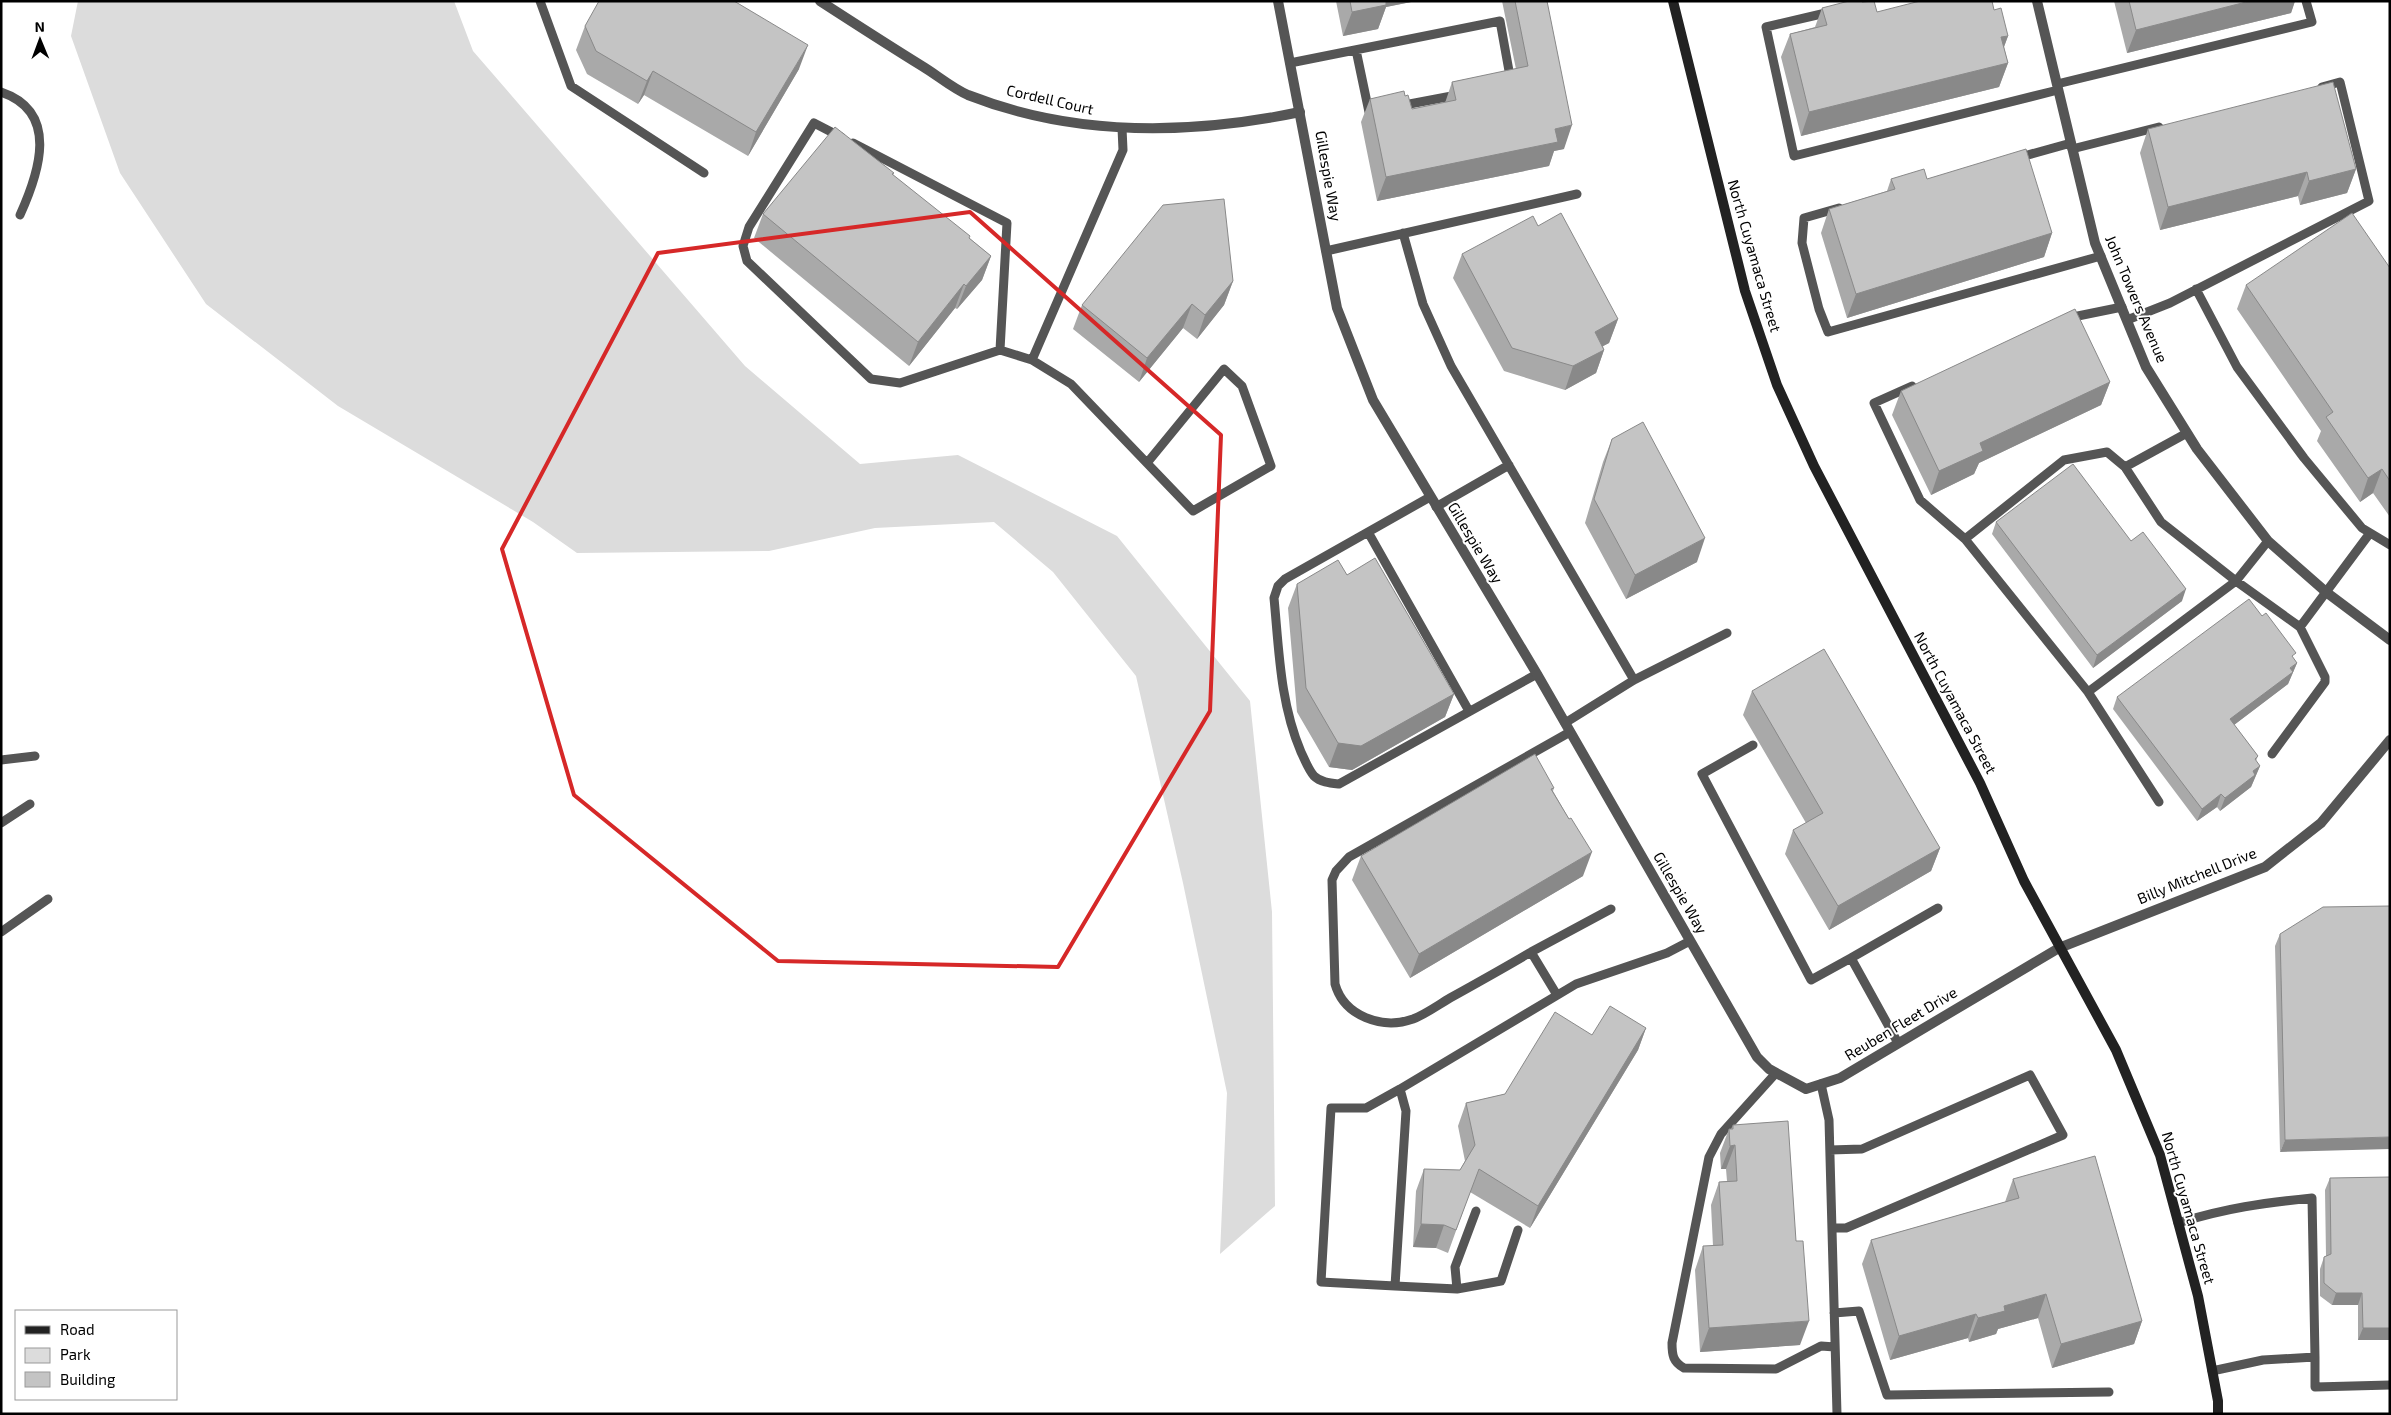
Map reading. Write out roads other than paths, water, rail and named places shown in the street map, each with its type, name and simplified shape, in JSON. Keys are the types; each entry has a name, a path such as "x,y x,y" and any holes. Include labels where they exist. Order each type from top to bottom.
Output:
{"main road":[{"name":"North Cuyamaca Street","path":"1673,1 1745,291 1777,385 1814,466 1980,784 2024,881 2116,1050 2160,1155 2198,1296 2218,1414"}],"street":[{"name":"Cordell Court","path":"820,1 966,94 1025,113 1107,128 1172,129 1249,122 1300,112"},
{"name":"Gillespie Way","path":"1278,1 1337,308 1373,400 1568,727 1757,1057"},
{"name":"John Towers Avenue","path":"2037,1 2095,243 2146,367 2197,449 2268,541 2326,592 2390,640"},
{"name":"Billy Mitchell Drive","path":"2059,948 2265,867 2321,822 2390,740"},
{"name":"Reuben Fleet Drive","path":"1757,1057 1768,1069 1806,1089 1840,1078 2059,948"}],"lane":[{"path":"540,1 571,86 704,173"},
{"path":"1838,10 1766,27 1794,156 2312,22 2306,1"},
{"path":"1290,63 1500,21 1511,85 1502,87"},
{"path":"1356,50 1368,112 1464,94"},
{"path":"2127,320 2196,289 2369,200 2340,82 2312,90"},
{"path":"1,92 12,96 36,118 41,152 33,187 20,215"},
{"path":"1000,350 1007,223 814,124 749,227 743,246 747,261 871,379 900,382 1000,350 1032,360 1071,384 1147,464 1193,511 1272,466 1242,386 1224,368 1147,464"},
{"path":"2004,162 2168,125"},
{"path":"1032,360 1123,150 1122,128"},
{"path":"1326,251 1577,194"},
{"path":"1852,205 1804,218 1802,243 1819,309 1828,332 2100,256"},
{"path":"1403,233 1423,304 1451,366 1634,680"},
{"path":"2196,289 2237,367 2304,458 2362,528 2390,545"},
{"path":"2055,323 2064,319 2122,307"},
{"path":"1919,383 1874,403 1920,500 1966,539 2088,692 2159,802"},
{"path":"2125,468 2187,433"},
{"path":"1966,539 2064,460 2107,452 2125,468 2161,522 2236,581 2300,627 2325,677 2325,682 2272,754"},
{"path":"1436,507 1509,465"},
{"path":"1430,497 1285,579 1278,586 1274,598 1284,698 1292,730 1308,768 1314,777 1321,781 1339,784 1537,674"},
{"path":"1368,532 1469,712"},
{"path":"2300,627 2370,533"},
{"path":"2088,692 2236,581 2268,541"},
{"path":"1611,909 1412,1019 1390,1022 1360,1016 1345,1004 1339,996 1335,984 1332,880 1336,871 1349,856 1568,727 1634,680 1727,633"},
{"path":"1753,745 1702,774 1811,980 1938,908"},
{"path":"1,760 35,756"},
{"path":"1,822 30,804"},
{"path":"1,932 48,899"},
{"path":"1518,1230 1501,1281 1457,1289 1321,1282 1331,1108 1366,1108 1576,984 1667,953 1690,941"},
{"path":"1531,952 1557,995"},
{"path":"1851,958 1898,1042"},
{"path":"1776,1073 1721,1134 1709,1156 1672,1343 1672,1353 1674,1360 1684,1368 1776,1369 1821,1346 1835,1347"},
{"path":"1830,1150 1862,1149 2030,1075 2064,1136 1846,1228 1832,1228"},
{"path":"1821,1084 1829,1120 1837,1414"},
{"path":"1396,1286 1406,1111 1400,1089"},
{"path":"2178,1223 2254,1204 2312,1198 2315,1387 2390,1385"},
{"path":"1457,1289 1455,1266 1476,1211"},
{"path":"1834,1313 1858,1311 1887,1395 2109,1392"},
{"path":"2212,1370 2263,1360 2315,1357"}]}
